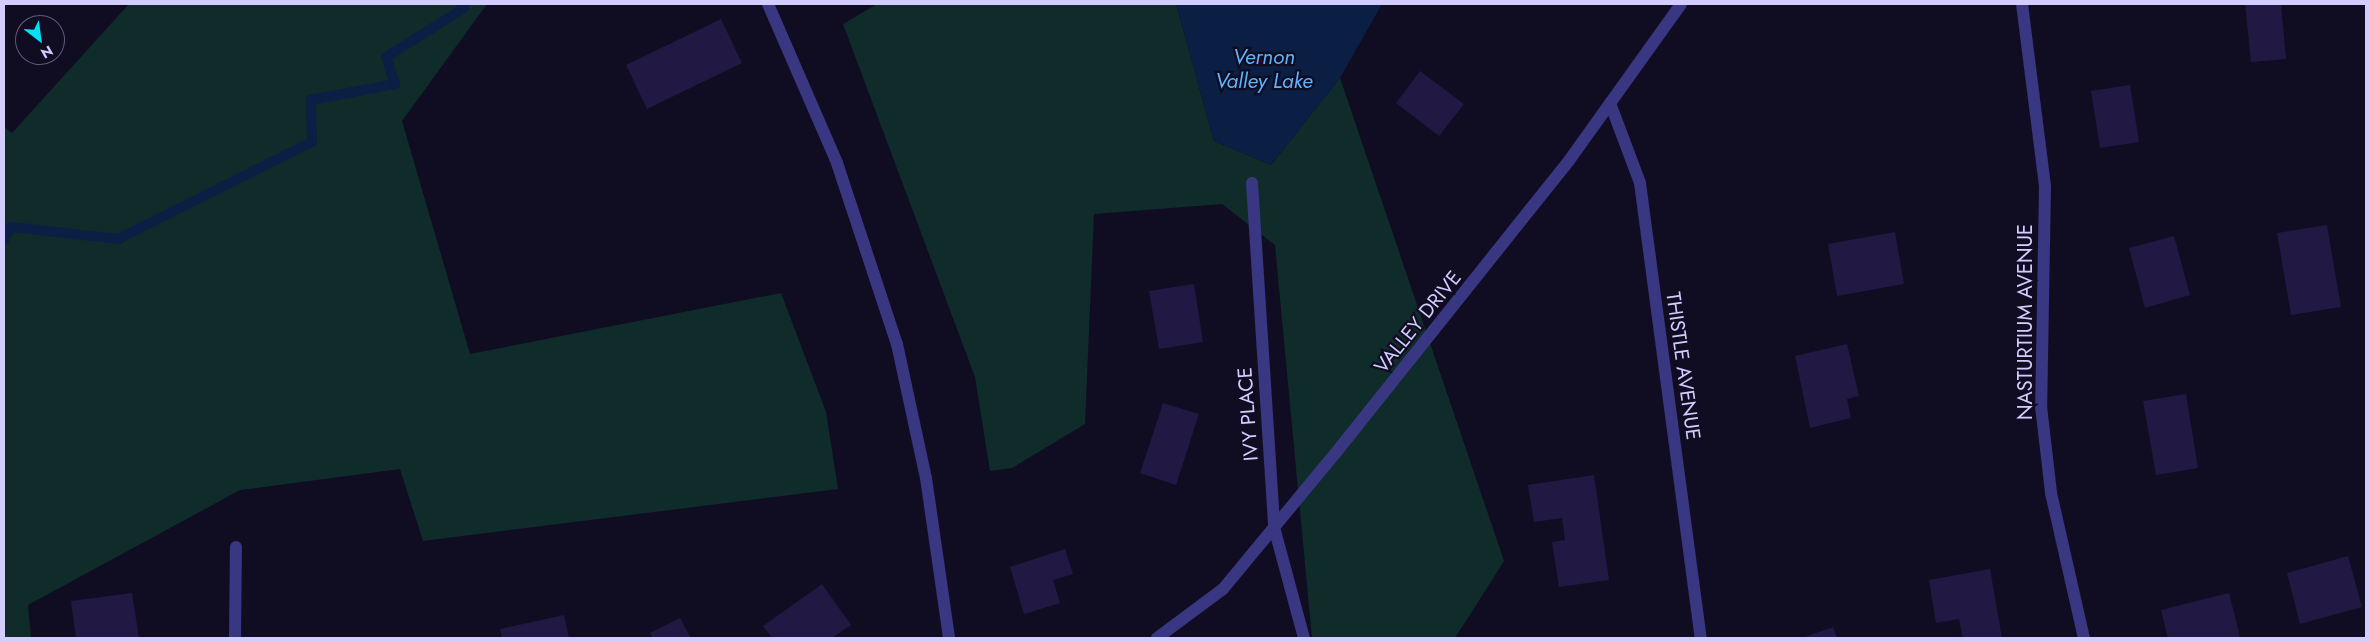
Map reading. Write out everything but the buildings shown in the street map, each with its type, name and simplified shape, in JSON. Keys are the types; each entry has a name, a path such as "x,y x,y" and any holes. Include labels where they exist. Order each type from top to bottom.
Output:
{"street":[{"path":"768,4 837,163 897,344 926,478 949,638"},
{"name":"VALLEY DRIVE","path":"1157,638 1223,589 1421,348 1568,162 1681,4"},
{"name":"NASTURTIUM AVENUE","path":"2022,4 2045,187 2041,406 2051,493 2084,638"},
{"name":"THISTLE AVENUE","path":"1610,103 1640,183 1702,638"},
{"name":"IVY PLACE","path":"1252,183 1274,527 1304,638"},
{"path":"234,638 236,547"}],"green space":[{"path":"129,4 487,4 402,121 470,354 781,293 826,412 838,489 423,541 400,469 240,490 28,605 31,638 4,638 4,127 12,133"},
{"path":"877,4 1176,4 1214,141 1271,165 1340,78 1504,561 1455,638 1312,638 1275,245 1222,204 1094,214 1085,424 1012,468 990,471 975,377 843,24"}],"water":[{"name":"Vernon Valley Lake","path":"1176,4 1382,4 1340,78 1271,165 1214,141"}],"waterway":[{"path":"4,240 11,227 118,239 312,142 311,100 395,84 386,57 464,8 461,4"}]}
